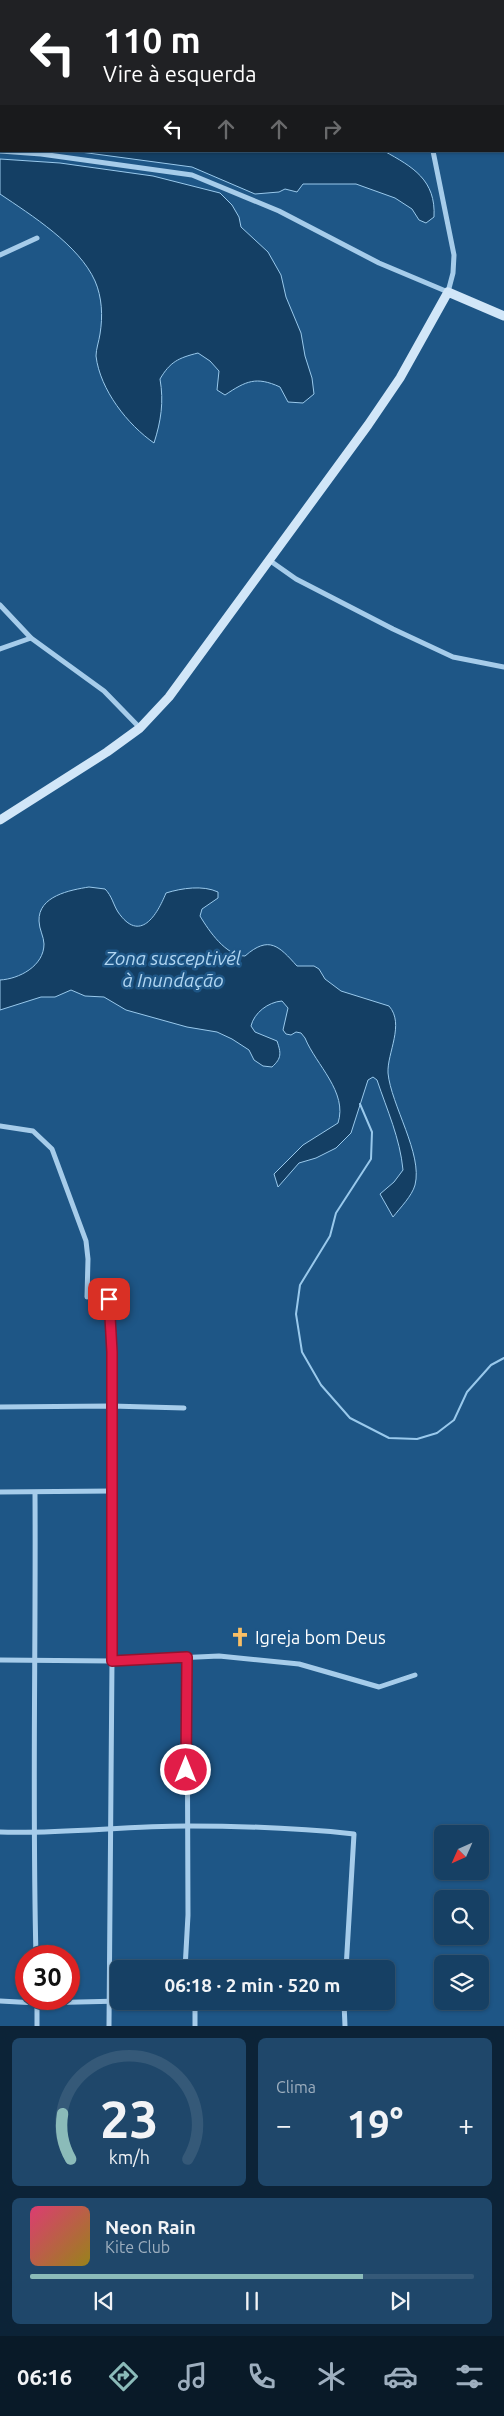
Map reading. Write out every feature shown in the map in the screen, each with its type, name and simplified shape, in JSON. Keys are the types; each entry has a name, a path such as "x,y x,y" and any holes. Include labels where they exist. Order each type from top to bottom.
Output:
{"main road":[{"path":"0,820 107,752 140,728 189,672 400,378 448,292 504,316"}],"street":[{"path":"14,152 41,154 192,175 279,211 379,263 448,292 454,255 433,152"},
{"path":"0,255 37,238"},
{"path":"269,560 305,584 453,657 504,667"},
{"path":"0,605 31,638 104,690 140,728"},
{"path":"0,649 31,638"},
{"path":"0,1126 33,1132 52,1149 86,1241 88,1259 87,1297"},
{"path":"109,1299 112,1491 110,1960"},
{"path":"0,1407 111,1406 184,1408"},
{"path":"0,1492 112,1491"},
{"path":"35,1492 36,1659 33,1833 36,1945"},
{"path":"0,1660 112,1661 219,1656 288,1662 379,1687 415,1675"},
{"path":"186,1960 188,1915 186,1826 187,1657"},
{"path":"0,1832 33,1833 186,1826 318,1830 354,1834 347,1960"},
{"path":"0,2001 15,2001"},
{"path":"80,2002 110,2002 109,2026"},
{"path":"37,2010 37,2026"},
{"path":"195,2010 195,2026"},
{"path":"344,2010 345,2026"}],"water":[{"path":"80,152 386,152 413,169 427,184 434,204 434,217 426,223 419,220 412,209 395,198 356,184 303,184 297,192 285,189 279,192 255,194 192,167"},
{"path":"0,159 60,163 153,176 220,193 232,205 239,217 241,227 268,252 281,275 286,297 301,333 314,394 303,403 288,402 280,387 258,381 245,383 225,395 217,390 219,371 210,361 198,353 191,355 180,359 167,368 160,379 161,411 154,443 125,417 109,394 103,381 96,356 102,314 99,294 88,268 78,255 53,232 0,194"},
{"name":"Zona susceptivél à Inundação","path":"89,887 105,889 118,912 126,921 134,926 147,923 153,917 166,893 192,888 206,888 218,892 218,898 202,909 200,916 219,942 231,952 245,956 261,946 273,946 285,953 297,966 314,966 319,969 325,979 341,991 389,1006 394,1013 395,1021 394,1039 388,1065 390,1086 411,1144 416,1173 415,1185 411,1193 393,1217 380,1194 394,1182 403,1170 396,1135 389,1113 377,1080 373,1077 368,1080 351,1133 336,1148 316,1158 299,1163 278,1187 274,1174 303,1145 338,1123 340,1112 339,1100 335,1090 305,1038 301,1033 296,1032 291,1035 286,1034 283,1030 288,1008 282,1001 262,1009 255,1017 251,1026 255,1032 277,1041 280,1055 278,1061 272,1067 263,1066 254,1060 249,1050 217,1032 187,1027 126,1010 104,997 85,996 71,990 55,997 41,997 0,1010 0,980 15,977 29,970 40,959 43,952 44,941 39,921 40,912 44,906 49,900 65,892"}],"waterway":[{"path":"360,1104 372,1132 371,1159 336,1213 330,1236 300,1285 296,1314 302,1352 321,1385 350,1418 389,1438 417,1439 437,1433 454,1420 467,1392 491,1365 504,1358"}],"place":[{"name":"Igreja bom Deus","path":"240,1637"}],"route":[{"path":"109,1299 112,1352 112,1661 187,1657 186,1770"}]}
